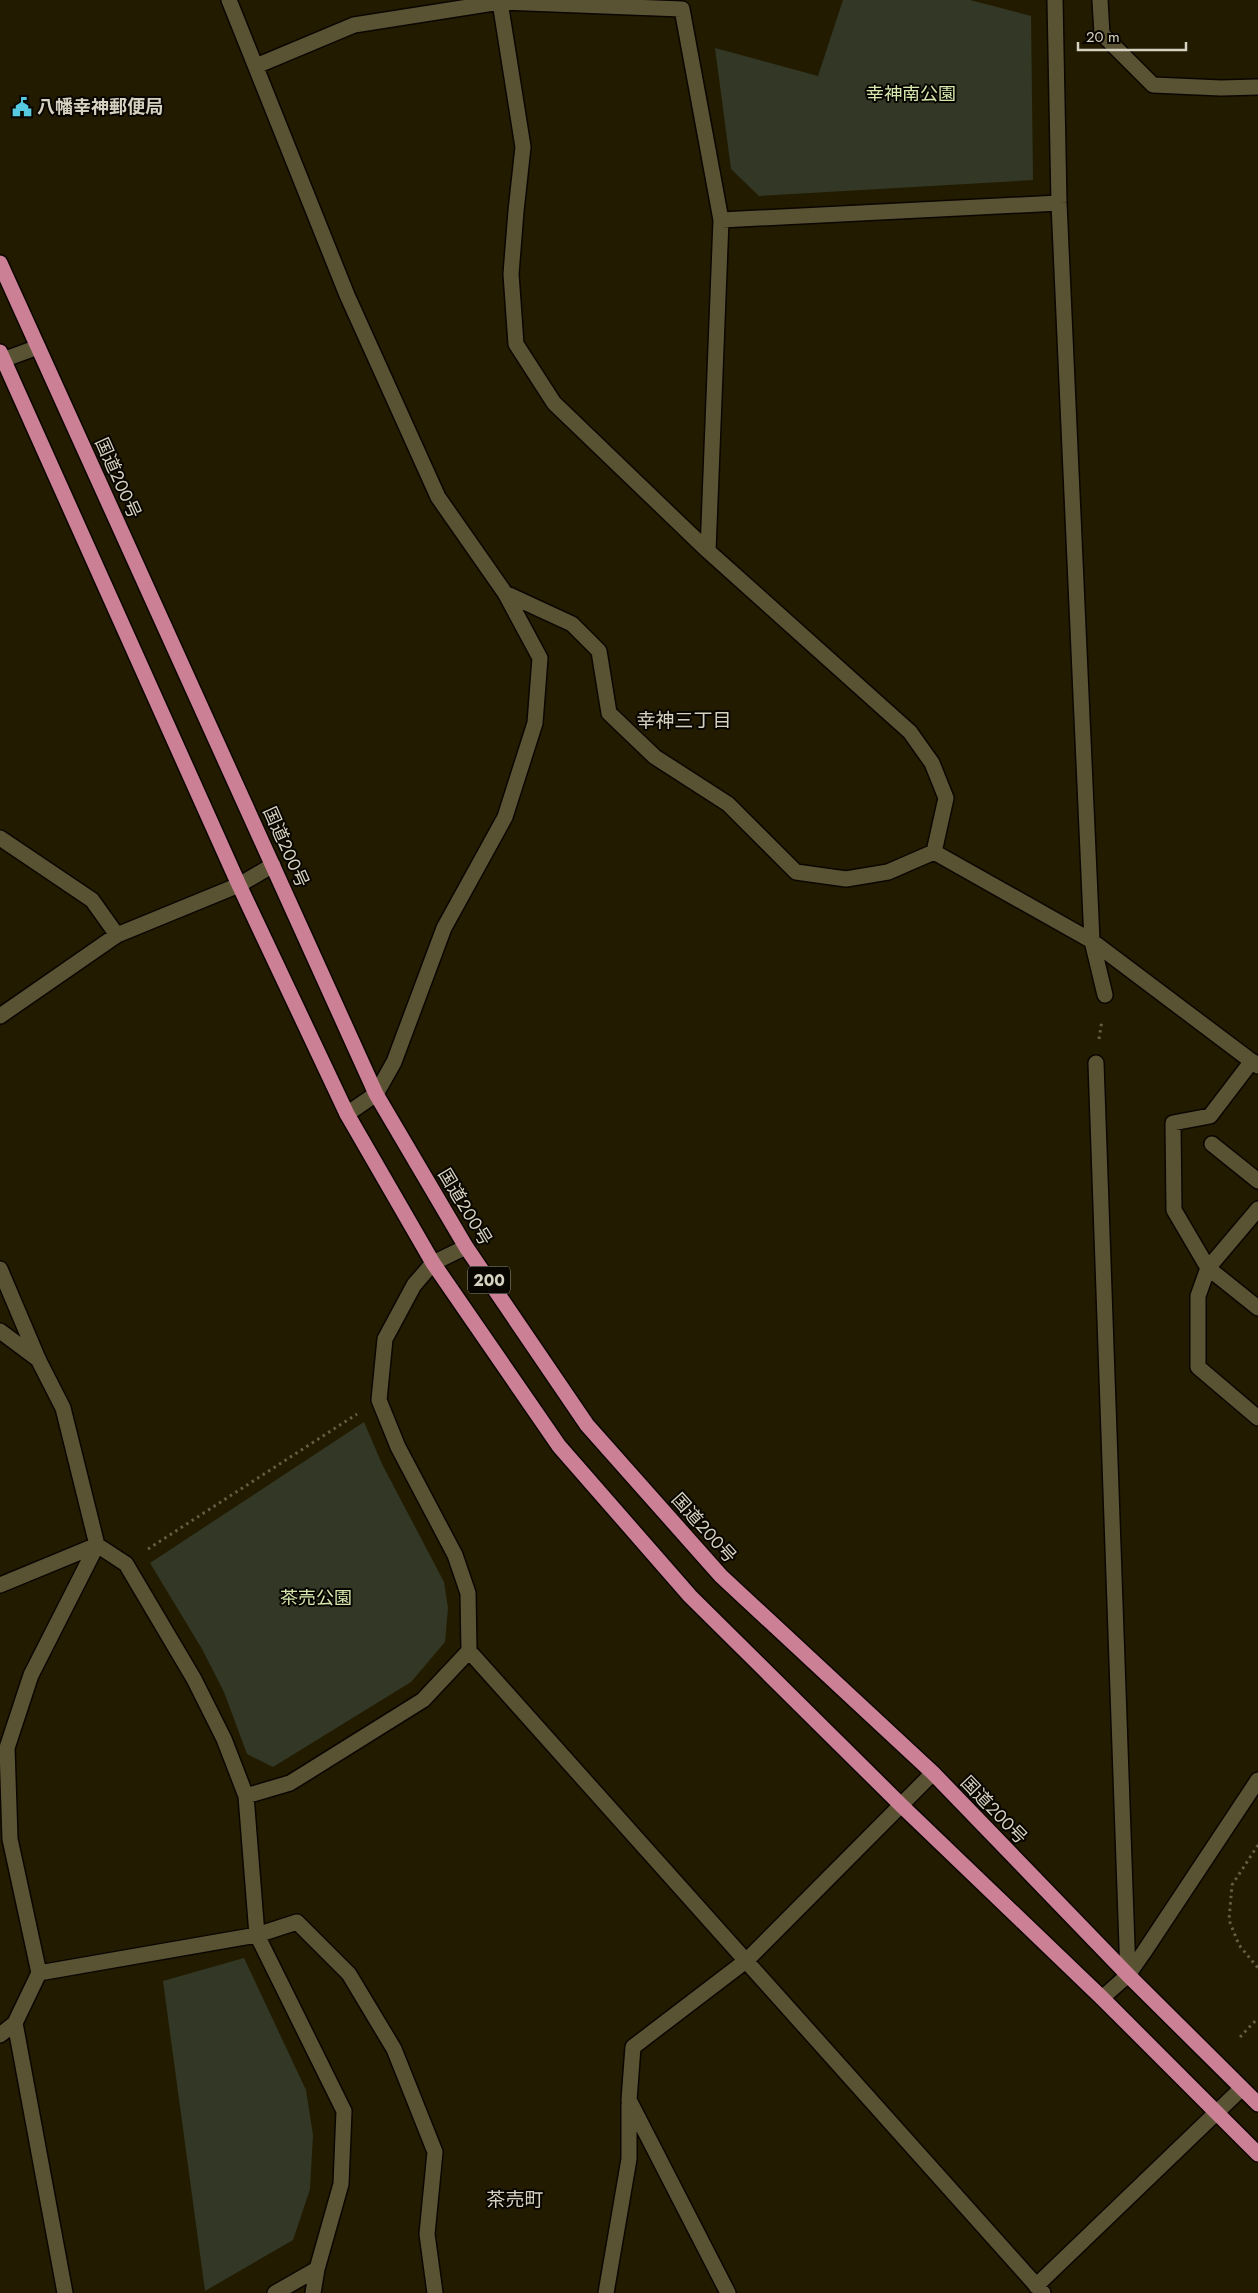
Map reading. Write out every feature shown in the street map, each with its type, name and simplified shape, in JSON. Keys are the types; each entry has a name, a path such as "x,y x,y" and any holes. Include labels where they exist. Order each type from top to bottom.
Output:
{"highway":[{"name":"国道200号","path":"0,263 376,1094 466,1247 587,1425 721,1576 933,1773 1128,1975 1258,2104"},
{"name":"200","path":"1,357 239,884 348,1114 433,1263 558,1446 690,1596 902,1806 1102,1998 1258,2154"}],"street":[{"path":"229,0 347,295 438,497 505,594 540,658 535,723 505,817 444,928 394,1062 376,1094 348,1114"},
{"path":"1055,0 1059,203 1092,941 1105,995"},
{"path":"1100,0 1102,34 1152,85 1221,88 1258,87"},
{"path":"256,66 354,25 500,2 684,3 721,220 708,551"},
{"path":"500,2 523,147 512,274 516,344 554,403 708,551 910,732 932,763 946,798 934,852"},
{"path":"721,220 1059,203"},
{"path":"1,357 38,347"},
{"path":"505,594 572,624 599,651 609,713 655,757 728,804 796,872 846,879 888,872 934,852"},
{"path":"0,838 92,900 117,935"},
{"path":"934,852 1092,941 1255,1064 1210,1116 1173,1123 1174,1210 1208,1268 1258,1308"},
{"path":"0,1016 117,935 239,884 273,865"},
{"path":"1096,1063 1128,1975"},
{"path":"1212,1144 1258,1181"},
{"path":"1258,1210 1208,1268 1198,1296 1198,1367 1258,1418"},
{"path":"466,1247 433,1263 414,1285 385,1339 379,1400 398,1447 455,1555 468,1593 469,1651 1040,2289 1241,2088"},
{"path":"0,1269 39,1361 63,1408 97,1545 31,1675 8,1748 5,1841 39,1973 15,2024 0,2035"},
{"path":"0,1331 39,1361"},
{"path":"97,1545 126,1564 194,1679 224,1739 246,1796 257,1935 344,2111 342,2184 316,2269 313,2293"},
{"path":"0,1585 97,1545"},
{"path":"246,1796 290,1783 423,1700 469,1651"},
{"path":"606,2293 629,2159 629,2100 633,2047 747,1960 933,1773"},
{"path":"1102,1998 1128,1975 1258,1780"},
{"path":"39,1973 257,1935 297,1922 349,1974 394,2049 435,2152 427,2234 435,2293"},
{"path":"15,2024 65,2293"},
{"path":"629,2100 728,2293"},
{"path":"274,2293 316,2269"}],"path":[{"path":"1096,1063 1105,995"},
{"path":"126,1564 379,1400"},
{"path":"1258,1845 1232,1885 1229,1920 1239,1945 1258,1968"},
{"path":"1240,2037 1258,2018"}],"green space":[{"name":"幸神南公園","path":"843,0 970,0 1031,16 1033,180 759,196 731,169 715,48 818,76"},
{"name":"茶売公園","path":"364,1422 382,1464 444,1582 448,1608 445,1642 411,1682 273,1767 247,1754 224,1692 202,1649 150,1563"},
{"path":"244,1958 306,2090 313,2135 310,2189 293,2240 205,2291 163,1981"}],"place":[{"name":"八幡幸神郵便局","path":"22,107"}],"district":[{"name":"幸神三丁目","path":"684,720"},
{"name":"茶売町","path":"515,2199"}]}
